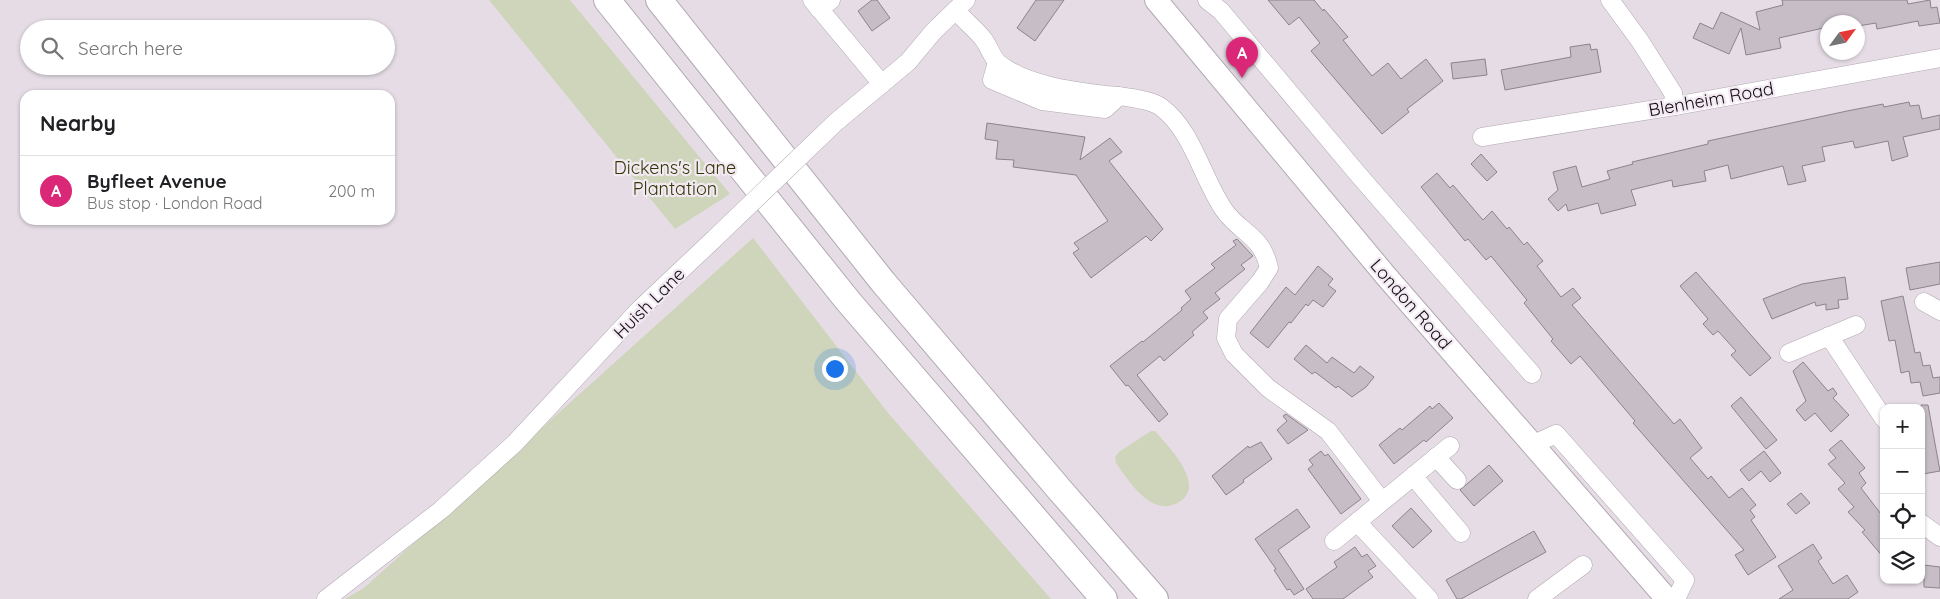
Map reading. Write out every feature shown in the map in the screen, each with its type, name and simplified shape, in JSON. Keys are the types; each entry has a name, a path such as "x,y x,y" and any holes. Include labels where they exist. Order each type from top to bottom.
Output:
{"highway":[{"path":"607,0 848,301 1104,599"},
{"path":"659,0 883,282 1155,599"}],"main road":[{"name":"London Road","path":"1160,1 1386,276 1667,599"}],"street":[{"path":"1206,0 1221,11 1364,181 1532,374"},
{"path":"1610,0 1640,41 1673,94 1675,106"},
{"path":"821,3 882,84"},
{"path":"961,5 997,62 1021,76 1050,86 1132,98 1160,106 1176,123 1224,210 1240,228 1257,240 1266,254 1269,268 1260,282 1228,319 1226,338 1234,354 1268,388 1328,432 1382,501"},
{"name":"Huish Lane","path":"326,599 441,510 514,444 640,309 836,122 908,62 933,32 961,5"},
{"name":"Blenheim Road","path":"1482,138 1675,106 1940,58"},
{"path":"1924,302 1940,312"},
{"path":"1788,353 1856,325"},
{"path":"1829,336 1880,413"},
{"path":"1532,445 1556,434 1685,580 1676,599"},
{"path":"1334,541 1450,446"},
{"path":"1436,457 1457,480"},
{"path":"1413,476 1461,533"},
{"path":"1357,522 1429,599"},
{"path":"1925,526 1940,537"},
{"path":"1537,599 1583,565"}],"green space":[{"name":"Dickens's Lane Plantation","path":"489,0 570,0 730,194 675,229"},
{"path":"753,238 888,413 1051,599 345,599 364,588"},
{"path":"1151,431 1155,431 1174,453 1186,472 1188,479 1188,493 1182,500 1172,505 1162,506 1144,497 1128,480 1116,463 1115,457 1119,452"}],"building":[{"path":"872,0 877,0 890,18 872,31 858,11"},
{"path":"1036,0 1064,0 1035,41 1017,28"},
{"path":"1268,0 1314,0 1348,37 1343,40 1372,76 1388,63 1401,79 1426,59 1443,81 1407,109 1409,112 1382,134 1311,51 1320,43 1299,17 1289,25"},
{"path":"1782,0 1907,0 1908,4 1930,0 1931,8 1937,7 1940,23 1919,26 1918,21 1877,29 1876,23 1865,25 1865,15 1820,15 1820,29 1779,38 1781,48 1746,55 1741,28 1729,54 1693,38 1700,23 1713,29 1721,12 1760,30 1756,12 1783,5"},
{"path":"1590,44 1591,50 1597,49 1601,72 1505,90 1501,70 1571,57 1570,47"},
{"path":"1485,59 1487,75 1453,79 1451,63"},
{"path":"1909,102 1910,106 1919,105 1922,119 1940,115 1940,129 1903,137 1908,156 1892,161 1888,141 1855,148 1853,141 1822,147 1825,161 1802,166 1806,181 1788,185 1783,166 1731,179 1728,165 1704,171 1706,181 1673,187 1672,180 1631,190 1636,205 1601,214 1598,203 1568,211 1566,204 1558,211 1548,199 1558,190 1553,172 1576,166 1582,187 1610,179 1607,171 1633,164 1632,162 1708,144 1708,141 1883,104 1884,107"},
{"path":"987,123 1085,137 1080,160 1110,138 1122,152 1109,161 1163,229 1151,241 1146,236 1091,278 1073,253 1079,249 1074,243 1108,221 1076,175 1013,167 1014,160 996,159 998,141 985,139"},
{"path":"1481,154 1497,172 1487,181 1471,164"},
{"path":"1437,173 1450,188 1453,185 1483,220 1492,211 1524,245 1527,242 1543,261 1537,266 1561,297 1573,288 1581,298 1572,305 1674,424 1680,419 1702,448 1690,458 1708,479 1711,476 1729,498 1742,488 1756,505 1750,510 1755,517 1751,520 1776,557 1748,575 1735,555 1744,550 1633,423 1635,421 1580,356 1571,364 1551,341 1553,339 1524,303 1527,300 1491,256 1486,260 1468,239 1465,241 1421,187"},
{"path":"1237,239 1253,256 1241,265 1245,269 1215,293 1220,299 1203,312 1208,318 1192,332 1194,335 1164,361 1160,356 1137,375 1168,414 1159,422 1110,366 1182,310 1181,308 1191,299 1185,291 1215,268 1211,264 1236,245 1233,241"},
{"path":"1940,262 1940,284 1910,290 1906,268"},
{"path":"1318,266 1333,279 1328,285 1336,291 1323,307 1313,300 1308,306 1306,304 1268,348 1250,333 1286,287 1295,295"},
{"path":"1696,272 1771,358 1750,376 1731,355 1736,351 1718,331 1713,335 1703,324 1708,319 1680,286"},
{"path":"1845,277 1848,299 1838,300 1839,308 1826,310 1826,304 1816,306 1815,302 1772,319 1763,299 1802,284"},
{"path":"1903,296 1915,353 1920,352 1923,366 1930,365 1933,378 1940,377 1940,393 1923,396 1920,382 1911,383 1909,371 1901,373 1895,340 1889,341 1881,301"},
{"path":"1306,345 1327,363 1332,357 1354,373 1360,366 1374,377 1366,387 1352,397 1338,386 1336,388 1315,372 1312,374 1294,359"},
{"path":"1803,362 1828,391 1833,388 1837,394 1833,398 1849,415 1831,432 1815,413 1805,421 1796,410 1806,401 1793,371"},
{"path":"1741,397 1777,440 1766,449 1731,406"},
{"path":"1439,403 1453,418 1426,442 1424,440 1394,464 1379,445 1400,428 1402,430 1430,406 1432,409"},
{"path":"1925,405 1928,405 1940,471 1925,474"},
{"path":"1286,414 1308,430 1288,444 1277,430 1287,421 1283,416"},
{"path":"1841,440 1865,468 1859,473 1866,483 1861,488 1880,513 1880,553 1862,532 1865,530 1848,512 1854,507 1838,489 1845,483 1828,464 1836,458 1829,450"},
{"path":"1261,442 1272,459 1226,495 1212,476 1248,446 1249,448"},
{"path":"1321,451 1325,456 1328,454 1361,499 1341,514 1308,469 1313,465 1309,460"},
{"path":"1764,451 1781,473 1770,482 1761,471 1749,481 1740,470"},
{"path":"1489,465 1503,481 1474,506 1460,490"},
{"path":"1801,493 1810,503 1796,514 1787,504"},
{"path":"1411,508 1432,531 1413,548 1392,526"},
{"path":"1297,509 1310,527 1278,550 1304,589 1294,595 1290,589 1287,590 1274,570 1276,569 1255,539"},
{"path":"1534,531 1546,552 1461,599 1457,599 1446,580"},
{"path":"1813,544 1822,558 1818,561 1833,584 1847,575 1858,592 1848,599 1779,599 1793,590 1778,566"},
{"path":"1355,547 1362,557 1367,554 1376,566 1368,571 1373,577 1343,599 1313,599 1306,589 1337,567 1334,562"},
{"path":"1925,565 1940,567 1940,588 1924,587"}],"place":[{"name":"Byfleet Avenue","path":"1242,78"}]}
